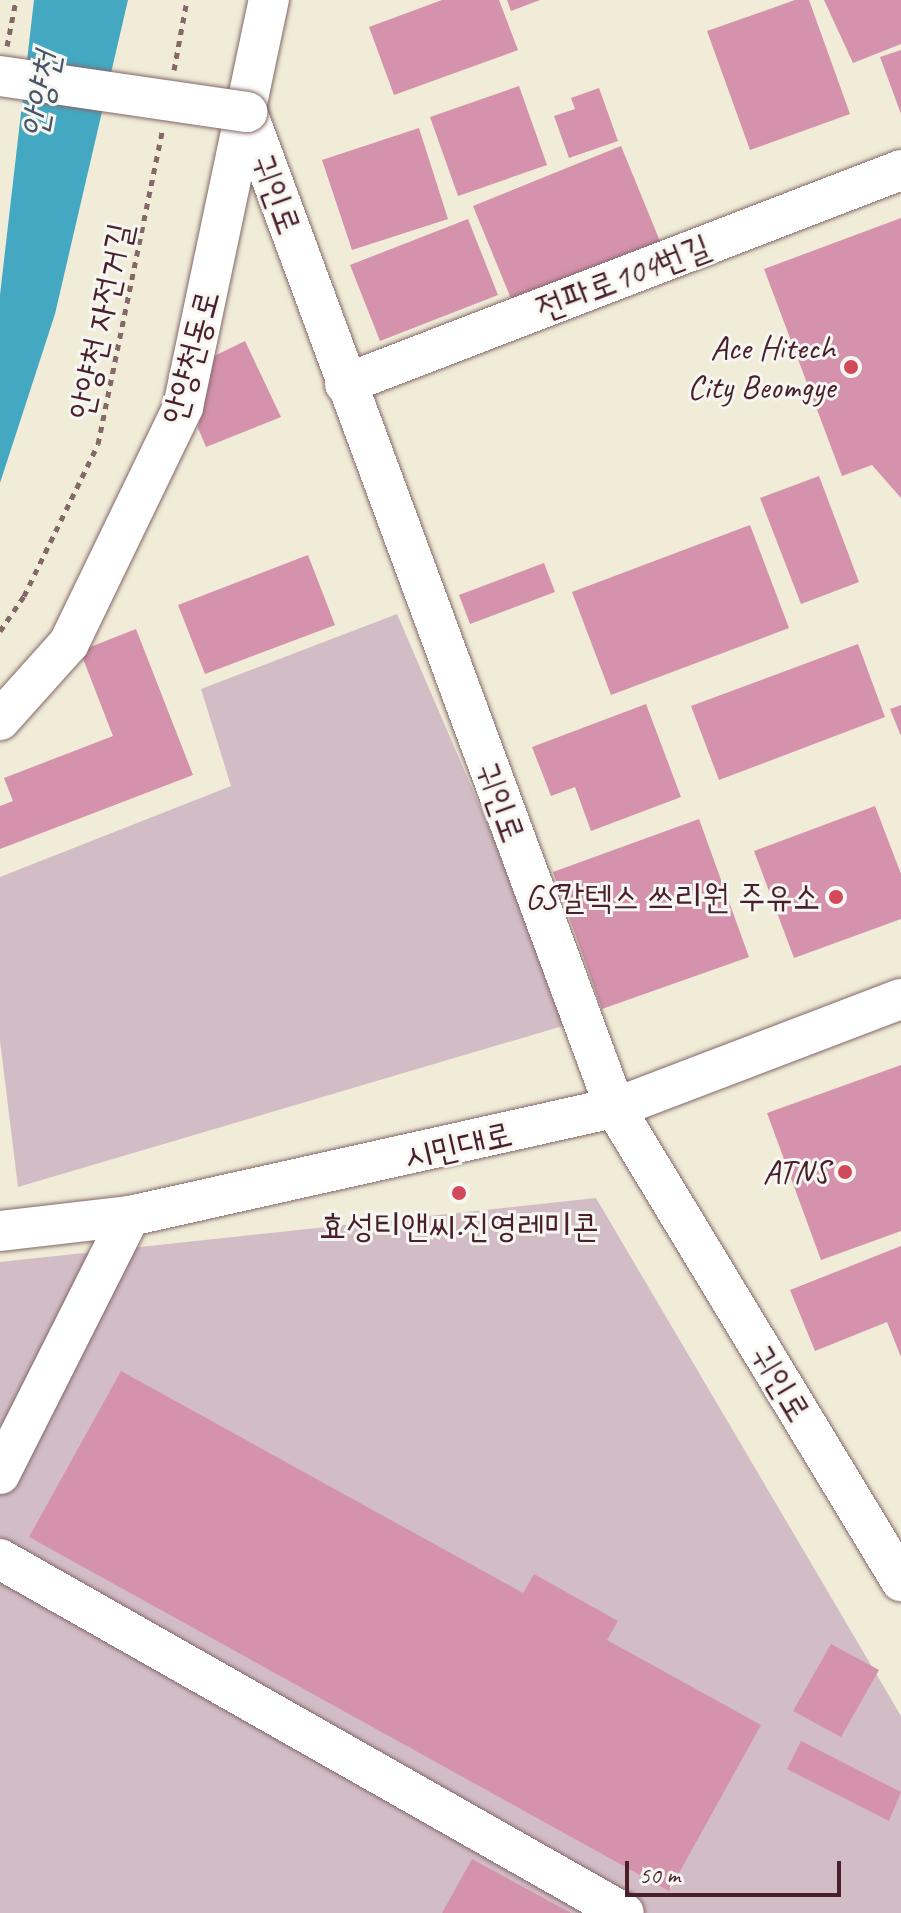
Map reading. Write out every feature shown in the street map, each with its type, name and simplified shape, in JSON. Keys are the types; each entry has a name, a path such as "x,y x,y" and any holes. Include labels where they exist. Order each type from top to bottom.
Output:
{"street":[{"name":"안양천동로","path":"0,720 69,643 183,407 269,0"},
{"path":"0,76 247,112"},
{"name":"귀인로","path":"247,112 615,1108 901,1581"},
{"name":"전파로104번길","path":"345,384 901,170"},
{"name":"시민대로","path":"0,1231 130,1216 615,1108 901,999"},
{"path":"0,1474 130,1216"},
{"path":"0,1559 624,1913"}],"path":[{"path":"172,78 187,0"},
{"name":"안양천 자전거길","path":"0,631 24,596 98,444 164,125"}],"shaded area":[{"path":"397,614 573,1023 18,1187 0,1041 0,877 231,786 201,689"},
{"path":"596,1198 901,1716 901,1913 0,1913 0,1262"}],"water":[{"name":"안양천","path":"34,0 128,0 55,314 0,483 0,295"}],"building":[{"path":"442,0 499,0 518,50 394,95 369,27"},
{"path":"507,0 540,0 511,11"},
{"path":"795,0 809,0 850,114 750,150 707,31"},
{"path":"824,0 901,0 901,44 853,63"},
{"path":"901,50 901,114 880,57"},
{"path":"519,86 547,165 458,196 430,117"},
{"path":"599,88 618,141 569,158 554,116 575,109 571,98"},
{"path":"419,128 448,219 352,250 322,160"},
{"path":"621,146 664,251 516,311 473,206"},
{"name":"Ace Hitech City Beomgye","path":"901,218 901,498 872,465 842,476 764,269"},
{"path":"468,219 498,295 380,341 350,265"},
{"path":"245,341 281,417 206,447 198,428 210,358"},
{"path":"819,476 859,582 801,604 760,498"},
{"path":"750,525 789,628 611,695 572,592"},
{"path":"308,555 335,625 205,674 178,605"},
{"path":"544,563 555,592 470,624 459,595"},
{"path":"136,629 193,775 0,849 0,806 13,801 4,778 113,736 80,651"},
{"path":"858,644 885,717 719,780 691,706"},
{"path":"646,704 681,797 591,831 575,787 551,796 532,747"},
{"path":"901,705 901,736 890,709"},
{"name":"GS칼텍스 쓰리원 주유소","path":"875,806 901,874 901,919 794,958 754,851"},
{"path":"699,819 749,957 602,1009 553,872"},
{"name":"ATNS","path":"901,1065 901,1231 821,1260 767,1113"},
{"path":"901,1246 901,1357 887,1322 815,1351 790,1290"},
{"path":"121,1371 523,1593 534,1574 618,1621 607,1640 761,1725 669,1891 29,1537"},
{"path":"831,1644 879,1670 841,1737 793,1711"},
{"path":"801,1741 901,1792 889,1821 787,1769"},
{"path":"472,1859 571,1913 442,1913"}],"place":[{"name":"Ace Hitech City Beomgye","path":"851,367"},
{"name":"GS칼텍스 쓰리원 주유소","path":"836,897"},
{"name":"ATNS","path":"845,1172"},
{"name":"효성티앤씨.진영레미콘","path":"459,1193"}]}
